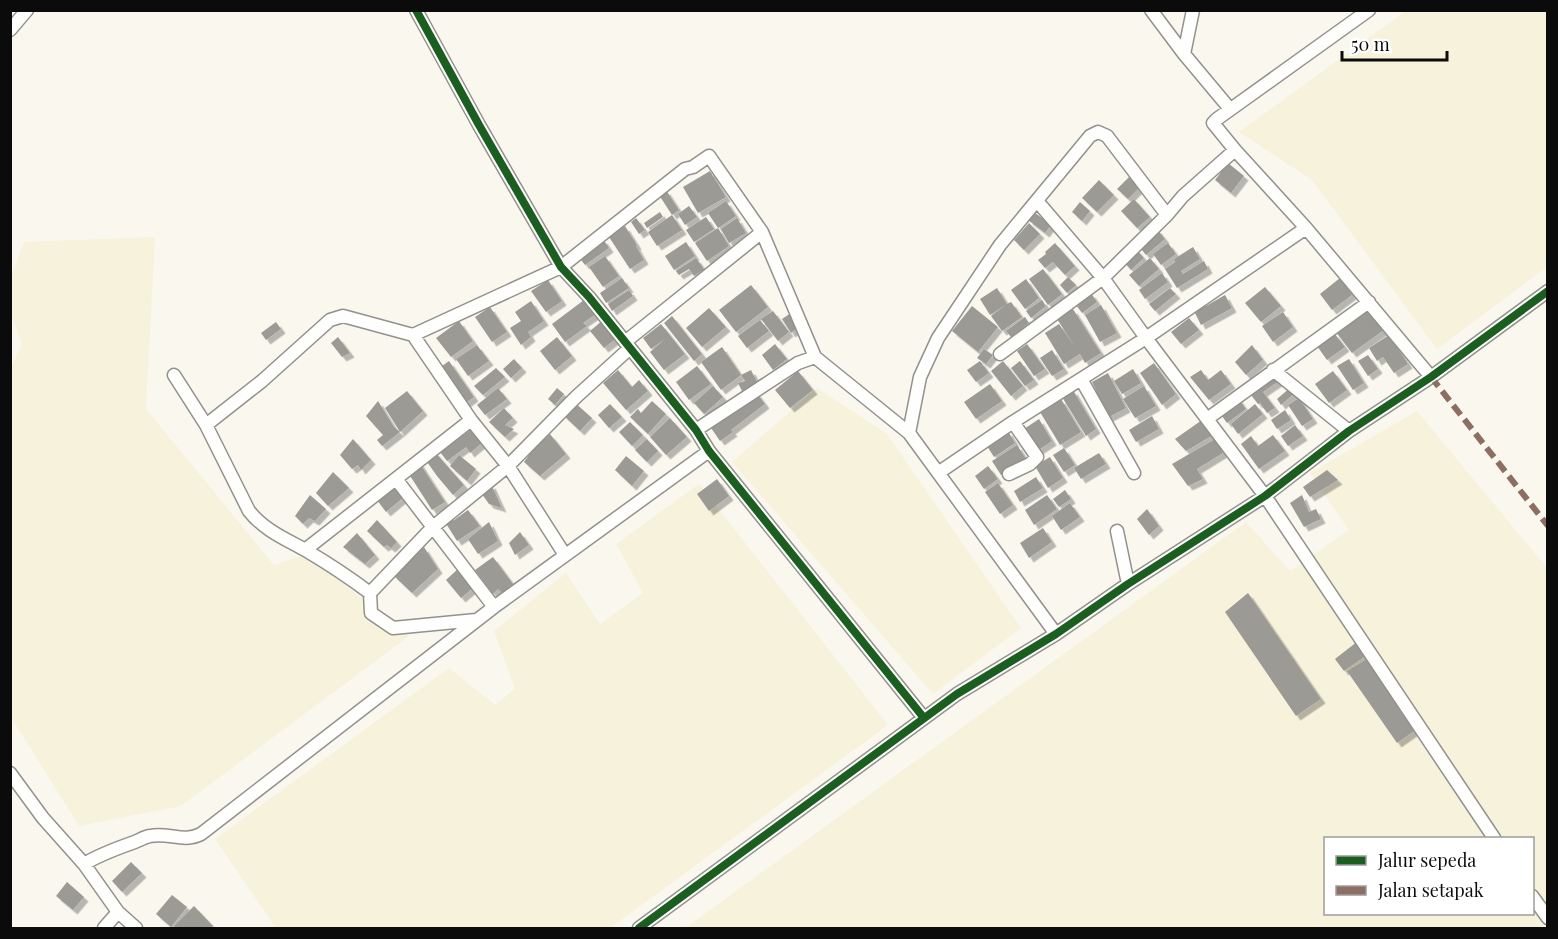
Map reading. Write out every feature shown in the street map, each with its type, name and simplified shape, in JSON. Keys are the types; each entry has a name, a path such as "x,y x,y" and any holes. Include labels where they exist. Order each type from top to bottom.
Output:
{"street":[{"path":"10,30 27,10"},
{"path":"416,10 479,126 561,267 628,345 696,430 709,451 924,718"},
{"path":"1151,10 1230,109"},
{"path":"1184,54 1193,10"},
{"path":"1369,10 1213,123 1306,228 1431,377"},
{"path":"909,433 920,376 938,338 1000,245 1090,136 1098,132 1107,136 1167,215"},
{"path":"1000,354 1103,278 1167,215 1183,196 1235,150"},
{"path":"206,425 262,381 330,320 343,316 413,335 561,267 685,169 709,156 762,232 815,357 909,433 1056,634"},
{"path":"1037,201 1103,278 1265,496 1493,837"},
{"path":"938,473 1146,338 1306,228"},
{"path":"477,620 393,628 371,613 370,593 433,527 508,466 628,345 762,232"},
{"path":"639,928 957,694 1056,634 1128,584 1265,496 1349,431 1431,377 1548,291"},
{"path":"1207,419 1369,302"},
{"path":"413,335 471,420 508,466 565,555"},
{"path":"696,430 798,363 815,357"},
{"path":"1273,370 1349,431"},
{"path":"174,375 206,425 249,512 267,529 354,580 370,593"},
{"path":"1081,379 1134,472"},
{"path":"305,550 471,420"},
{"path":"1009,474 1030,464 1037,457 1014,422"},
{"path":"84,864 150,836 163,835 185,839 201,834 494,607 709,451"},
{"path":"396,479 494,607"},
{"path":"1118,531 1128,584"},
{"path":"10,773 43,818 84,864 118,912 136,928"},
{"path":"1534,897 1548,918"},
{"path":"104,928 118,912"}],"shaded area":[{"path":"1407,10 1547,11 1547,267 1437,349 1312,180 1239,132"},
{"path":"155,237 146,409 274,565 306,554 409,636 181,806 79,826 11,717 10,370 22,344 11,314 10,279 24,242"},
{"path":"817,388 887,434 1021,628 933,694 732,462"},
{"path":"1417,411 1547,568 1547,928 685,928 1246,522 1290,571 1349,530 1310,473"},
{"path":"699,484 888,725 610,928 276,928 215,839 449,668 495,705 515,689 494,631 566,573 600,624 643,593 616,544"}],"building":[{"path":"1228,163 1244,176 1231,193 1215,180"},
{"path":"710,171 726,197 698,213 683,187"},
{"path":"1129,177 1140,187 1128,199 1117,189"},
{"path":"1099,180 1114,195 1097,212 1082,198"},
{"path":"666,190 679,210 672,215 659,195"},
{"path":"1134,199 1150,217 1137,228 1121,211"},
{"path":"726,201 736,216 718,228 708,213"},
{"path":"1080,202 1090,211 1082,221 1072,212"},
{"path":"689,206 697,217 685,225 678,214"},
{"path":"660,212 663,217 647,228 644,223"},
{"path":"1034,212 1051,225 1045,233 1028,220"},
{"path":"672,215 682,230 657,246 648,232"},
{"path":"706,217 714,229 694,242 686,230"},
{"path":"636,218 645,230 639,234 631,222"},
{"path":"737,218 746,233 729,243 721,229"},
{"path":"1029,223 1040,234 1024,250 1014,240"},
{"path":"625,226 644,260 630,269 609,237"},
{"path":"718,228 729,246 707,261 695,243"},
{"path":"1157,229 1165,239 1146,255 1138,245"},
{"path":"603,239 609,248 585,265 578,256"},
{"path":"686,242 695,256 674,270 665,256"},
{"path":"1055,243 1075,266 1065,275 1053,262 1045,268 1038,260"},
{"path":"1168,243 1176,254 1161,265 1153,254"},
{"path":"1193,247 1200,259 1181,271 1183,274 1204,261 1208,269 1177,288 1165,269 1175,262 1174,259"},
{"path":"1136,249 1144,258 1131,270 1123,261"},
{"path":"605,256 619,276 603,287 589,267"},
{"path":"696,258 704,269 694,276 689,269 679,275 676,271"},
{"path":"1150,258 1159,269 1139,286 1129,275"},
{"path":"1043,269 1062,294 1048,305 1029,279"},
{"path":"1162,273 1168,282 1145,299 1139,290"},
{"path":"1068,277 1076,285 1067,293 1060,285"},
{"path":"622,278 629,288 606,303 600,293"},
{"path":"1340,278 1352,295 1332,310 1320,294"},
{"path":"1026,279 1039,298 1025,309 1011,290"},
{"path":"548,280 562,301 546,312 531,291"},
{"path":"751,285 768,307 736,332 719,310"},
{"path":"1265,287 1281,306 1261,322 1245,303"},
{"path":"997,288 1007,304 990,315 980,299"},
{"path":"1170,288 1176,294 1155,311 1149,304"},
{"path":"629,290 633,296 612,311 608,304"},
{"path":"1091,293 1097,302 1082,313 1076,305"},
{"path":"1225,295 1232,308 1201,325 1192,307 1203,301 1206,306"},
{"path":"588,297 599,312 583,323 587,326 565,342 552,324"},
{"path":"1042,300 1046,306 1031,318 1026,311"},
{"path":"531,301 544,321 528,332 531,337 521,345 510,328 521,321 515,312"},
{"path":"1011,302 1022,317 1002,331 991,316"},
{"path":"1101,305 1117,333 1100,342 1085,315"},
{"path":"972,306 998,327 978,352 952,331"},
{"path":"490,307 507,332 492,342 475,317"},
{"path":"1368,307 1384,330 1352,353 1335,331"},
{"path":"709,308 726,327 702,347 686,328"},
{"path":"1073,309 1101,353 1085,363 1080,354 1064,364 1045,333 1059,324 1075,347 1057,319"},
{"path":"773,311 789,332 778,341 761,319"},
{"path":"1283,312 1293,327 1273,342 1262,326"},
{"path":"791,313 800,326 791,333 782,319"},
{"path":"672,316 702,354 694,361 664,323"},
{"path":"1025,317 1029,323 1011,337 1006,331"},
{"path":"1189,318 1199,330 1181,344 1171,332"},
{"path":"603,320 617,338 604,348 590,331"},
{"path":"760,320 769,331 747,348 738,336"},
{"path":"459,321 473,341 451,357 436,338"},
{"path":"276,322 281,329 266,340 261,333"},
{"path":"661,324 685,354 664,370 650,352 665,339 651,349 643,338"},
{"path":"1334,333 1345,347 1327,360 1317,346"},
{"path":"1389,335 1408,364 1394,373 1383,357 1377,361 1369,348"},
{"path":"338,337 350,353 342,357 331,343"},
{"path":"557,337 572,356 555,370 540,351"},
{"path":"775,344 787,359 773,370 762,355"},
{"path":"1027,344 1045,369 1034,376 1017,351"},
{"path":"477,345 489,361 468,376 456,359"},
{"path":"1252,345 1263,360 1246,375 1235,362"},
{"path":"722,347 741,375 721,390 701,362"},
{"path":"984,349 993,355 986,364 977,358"},
{"path":"1052,350 1064,369 1052,376 1040,358"},
{"path":"1368,355 1378,369 1368,376 1358,361"},
{"path":"514,359 522,368 511,378 503,369"},
{"path":"1349,359 1364,383 1353,390 1337,366"},
{"path":"449,361 474,397 463,405 438,369"},
{"path":"980,361 989,373 976,382 967,370"},
{"path":"1003,361 1023,386 1011,396 991,371"},
{"path":"1020,361 1034,380 1025,386 1011,368"},
{"path":"1154,363 1176,394 1162,405 1140,373"},
{"path":"697,366 711,384 689,400 676,382"},
{"path":"496,368 505,377 483,395 474,386"},
{"path":"1133,369 1141,383 1122,394 1114,381"},
{"path":"618,370 632,387 639,380 648,391 626,410 603,383"},
{"path":"751,370 758,384 742,391 738,383 745,381 741,375"},
{"path":"1201,370 1208,380 1221,370 1231,384 1209,400 1190,377"},
{"path":"798,371 813,390 790,408 775,390"},
{"path":"1333,371 1347,390 1329,403 1315,384"},
{"path":"1108,373 1126,408 1107,418 1095,396 1098,395 1092,382"},
{"path":"1274,373 1279,381 1263,392 1275,408 1267,413 1248,391"},
{"path":"990,384 1002,401 976,419 964,402"},
{"path":"713,386 723,397 704,414 694,403"},
{"path":"1144,386 1156,406 1135,418 1123,399"},
{"path":"1291,387 1295,393 1281,405 1277,399"},
{"path":"498,388 507,399 485,415 477,405"},
{"path":"557,388 564,394 555,405 548,399"},
{"path":"1073,390 1096,429 1086,436 1062,397"},
{"path":"407,391 423,411 400,432 385,408"},
{"path":"756,392 765,404 720,441 709,425"},
{"path":"1238,398 1246,409 1227,423 1222,416 1230,410 1227,407"},
{"path":"1299,398 1313,419 1302,426 1288,405"},
{"path":"1061,399 1081,432 1060,445 1040,412"},
{"path":"378,401 394,427 400,432 382,446 377,440 383,435 366,416"},
{"path":"652,401 666,414 648,434 630,417 638,409 641,413"},
{"path":"574,402 592,418 580,431 563,415"},
{"path":"610,404 622,417 609,428 598,415"},
{"path":"1255,404 1263,414 1238,434 1231,424"},
{"path":"504,408 513,418 505,425 514,429 505,437 489,422"},
{"path":"1285,410 1291,420 1277,429 1271,420"},
{"path":"1152,416 1159,429 1136,442 1129,430"},
{"path":"670,418 687,437 666,455 650,437"},
{"path":"1039,419 1052,441 1037,451 1024,429"},
{"path":"1202,420 1213,435 1186,451 1175,439"},
{"path":"630,422 643,435 632,446 619,432"},
{"path":"1295,425 1303,436 1288,446 1281,436"},
{"path":"472,429 482,443 470,453 466,447 447,461 440,452"},
{"path":"1008,431 1015,443 994,457 987,446"},
{"path":"550,434 566,454 540,476 524,462 535,447"},
{"path":"1273,435 1285,451 1259,469 1241,444 1251,436 1258,446"},
{"path":"353,439 371,460 361,470 358,465 352,469 340,455"},
{"path":"647,439 658,451 647,462 635,450"},
{"path":"1215,439 1223,453 1197,469 1203,479 1188,486 1172,464"},
{"path":"1017,445 1026,459 1001,475 992,461"},
{"path":"1064,448 1075,465 1064,472 1053,455"},
{"path":"434,451 464,485 453,495 425,459"},
{"path":"1099,453 1106,464 1081,479 1074,468"},
{"path":"459,455 476,469 467,481 450,466"},
{"path":"626,456 644,471 632,486 615,470"},
{"path":"1050,457 1063,478 1048,488 1035,466"},
{"path":"419,462 445,502 432,510 407,471"},
{"path":"988,466 998,479 984,489 975,476"},
{"path":"1327,470 1338,480 1310,497 1303,487"},
{"path":"333,472 349,488 328,506 316,493"},
{"path":"1036,477 1043,488 1020,502 1014,491"},
{"path":"717,479 729,496 709,511 697,494"},
{"path":"998,483 1013,505 1000,514 985,492"},
{"path":"491,484 502,508 489,504 479,490"},
{"path":"392,487 404,497 386,512 377,500"},
{"path":"1065,490 1071,499 1059,507 1053,499"},
{"path":"310,495 326,509 315,521 309,518 303,524 295,516"},
{"path":"1047,495 1057,509 1034,525 1025,510"},
{"path":"1302,495 1309,512 1316,509 1321,519 1304,527 1290,503"},
{"path":"1070,503 1080,517 1061,530 1052,516"},
{"path":"1147,509 1159,526 1149,535 1137,519"},
{"path":"468,510 480,526 457,541 445,522 454,520"},
{"path":"377,520 397,542 391,548 387,545 384,547 367,531"},
{"path":"489,522 498,541 478,554 468,539"},
{"path":"1043,528 1052,542 1029,558 1020,543"},
{"path":"520,532 529,545 515,555 509,543"},
{"path":"357,533 375,555 365,564 343,547"},
{"path":"424,547 438,569 412,593 393,575"},
{"path":"493,557 513,584 502,593 498,589 493,594 475,570"},
{"path":"459,568 473,588 461,598 446,580"},
{"path":"1248,593 1321,699 1296,716 1225,612"},
{"path":"1358,641 1367,655 1344,671 1335,659"},
{"path":"1370,657 1417,729 1397,743 1347,671"},
{"path":"131,862 142,873 122,892 112,881"},
{"path":"67,882 84,897 73,910 56,896"},
{"path":"172,895 187,907 171,927 156,914"},
{"path":"194,906 213,926 211,928 176,928 174,926"}],"marked path":[{"path":"1431,377 1548,526"}],"cycle path":[{"path":"416,10 561,267 589,297 696,430 709,451 924,718"},
{"path":"639,928 957,694 1056,634 1128,584 1265,496 1349,431 1431,377 1548,291"}]}
